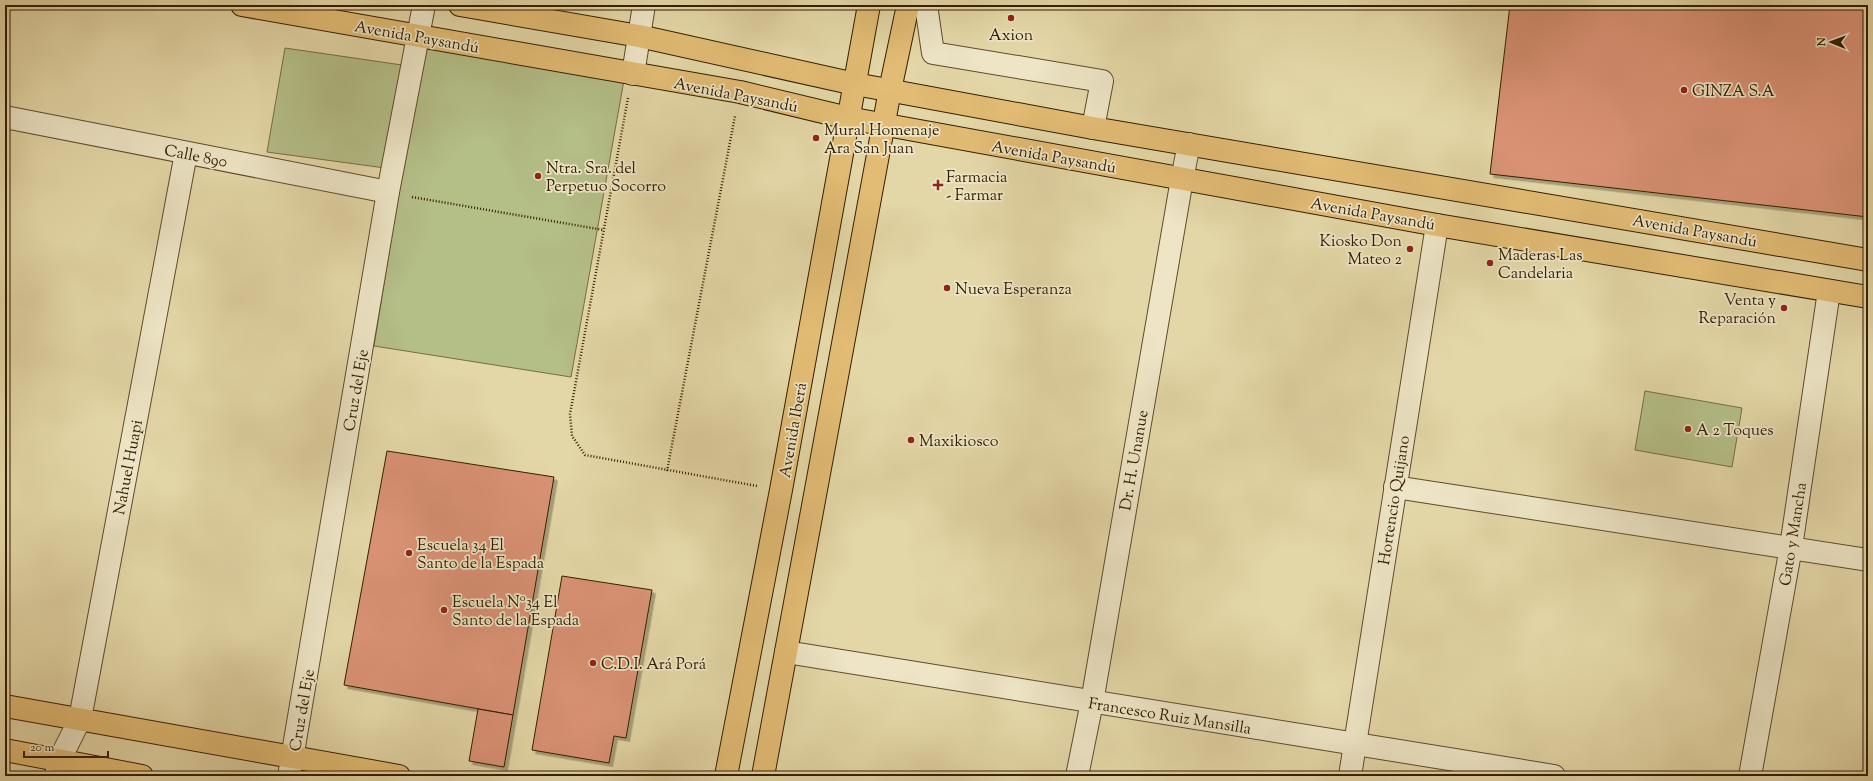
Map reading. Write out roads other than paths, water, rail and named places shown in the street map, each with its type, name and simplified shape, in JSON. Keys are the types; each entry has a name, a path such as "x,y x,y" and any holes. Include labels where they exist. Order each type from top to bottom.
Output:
{"main road":[{"name":"Avenida Paysandú","path":"242,5 740,92 848,118 884,125 1437,225 1868,297"},
{"name":"Avenida Paysandú","path":"460,5 639,36 855,84 1093,128 1868,260"},
{"name":"Avenida Iberá","path":"726,776 781,490 869,5"},
{"path":"763,776 890,90 908,5"},
{"path":"5,706 80,719 291,766 399,776"},
{"path":"5,750 57,768 142,776"}],"street":[{"name":"Cruz del Eje","path":"291,766 388,192 424,5"},
{"path":"633,74 644,5"},
{"path":"926,5 933,53 1102,81 1093,128"},
{"name":"Calle 890","path":"5,117 388,192"},
{"name":"Dr. H. Unanue","path":"1077,776 1092,702 1189,144"},
{"name":"Nahuel Huapi","path":"57,768 80,719 186,153"},
{"name":"Hortencio Quijano","path":"1350,776 1437,225"},
{"name":"Gato y Mancha","path":"1750,776 1791,547 1830,291"},
{"path":"1395,487 1868,560"},
{"name":"Francesco Ruiz Mansilla","path":"786,652 1554,776"}],"place":[{"name":"Axion","path":"1011,18"},
{"name":"GINZA S.A","path":"1684,90"},
{"name":"Mural Homenaje Ara San Juan","path":"816,138"},
{"name":"Ntra. Sra. del Perpetuo Socorro","path":"538,176"},
{"name":"Farmacia - Farmar","path":"938,185"},
{"name":"Kiosko Don Mateo 2","path":"1410,249"},
{"name":"Maderas Las Candelaria","path":"1490,263"},
{"name":"Nueva Esperanza","path":"947,288"},
{"name":"Venta y Reparación","path":"1784,308"},
{"name":"A 2 Toques","path":"1688,429"},
{"name":"Maxikiosco","path":"911,440"},
{"name":"Escuela 34 El Santo de la Espada","path":"409,553"},
{"name":"Escuela Nº34 El Santo de la Espada","path":"444,610"},
{"name":"C.D.I. Ará Porá","path":"593,663"}]}
